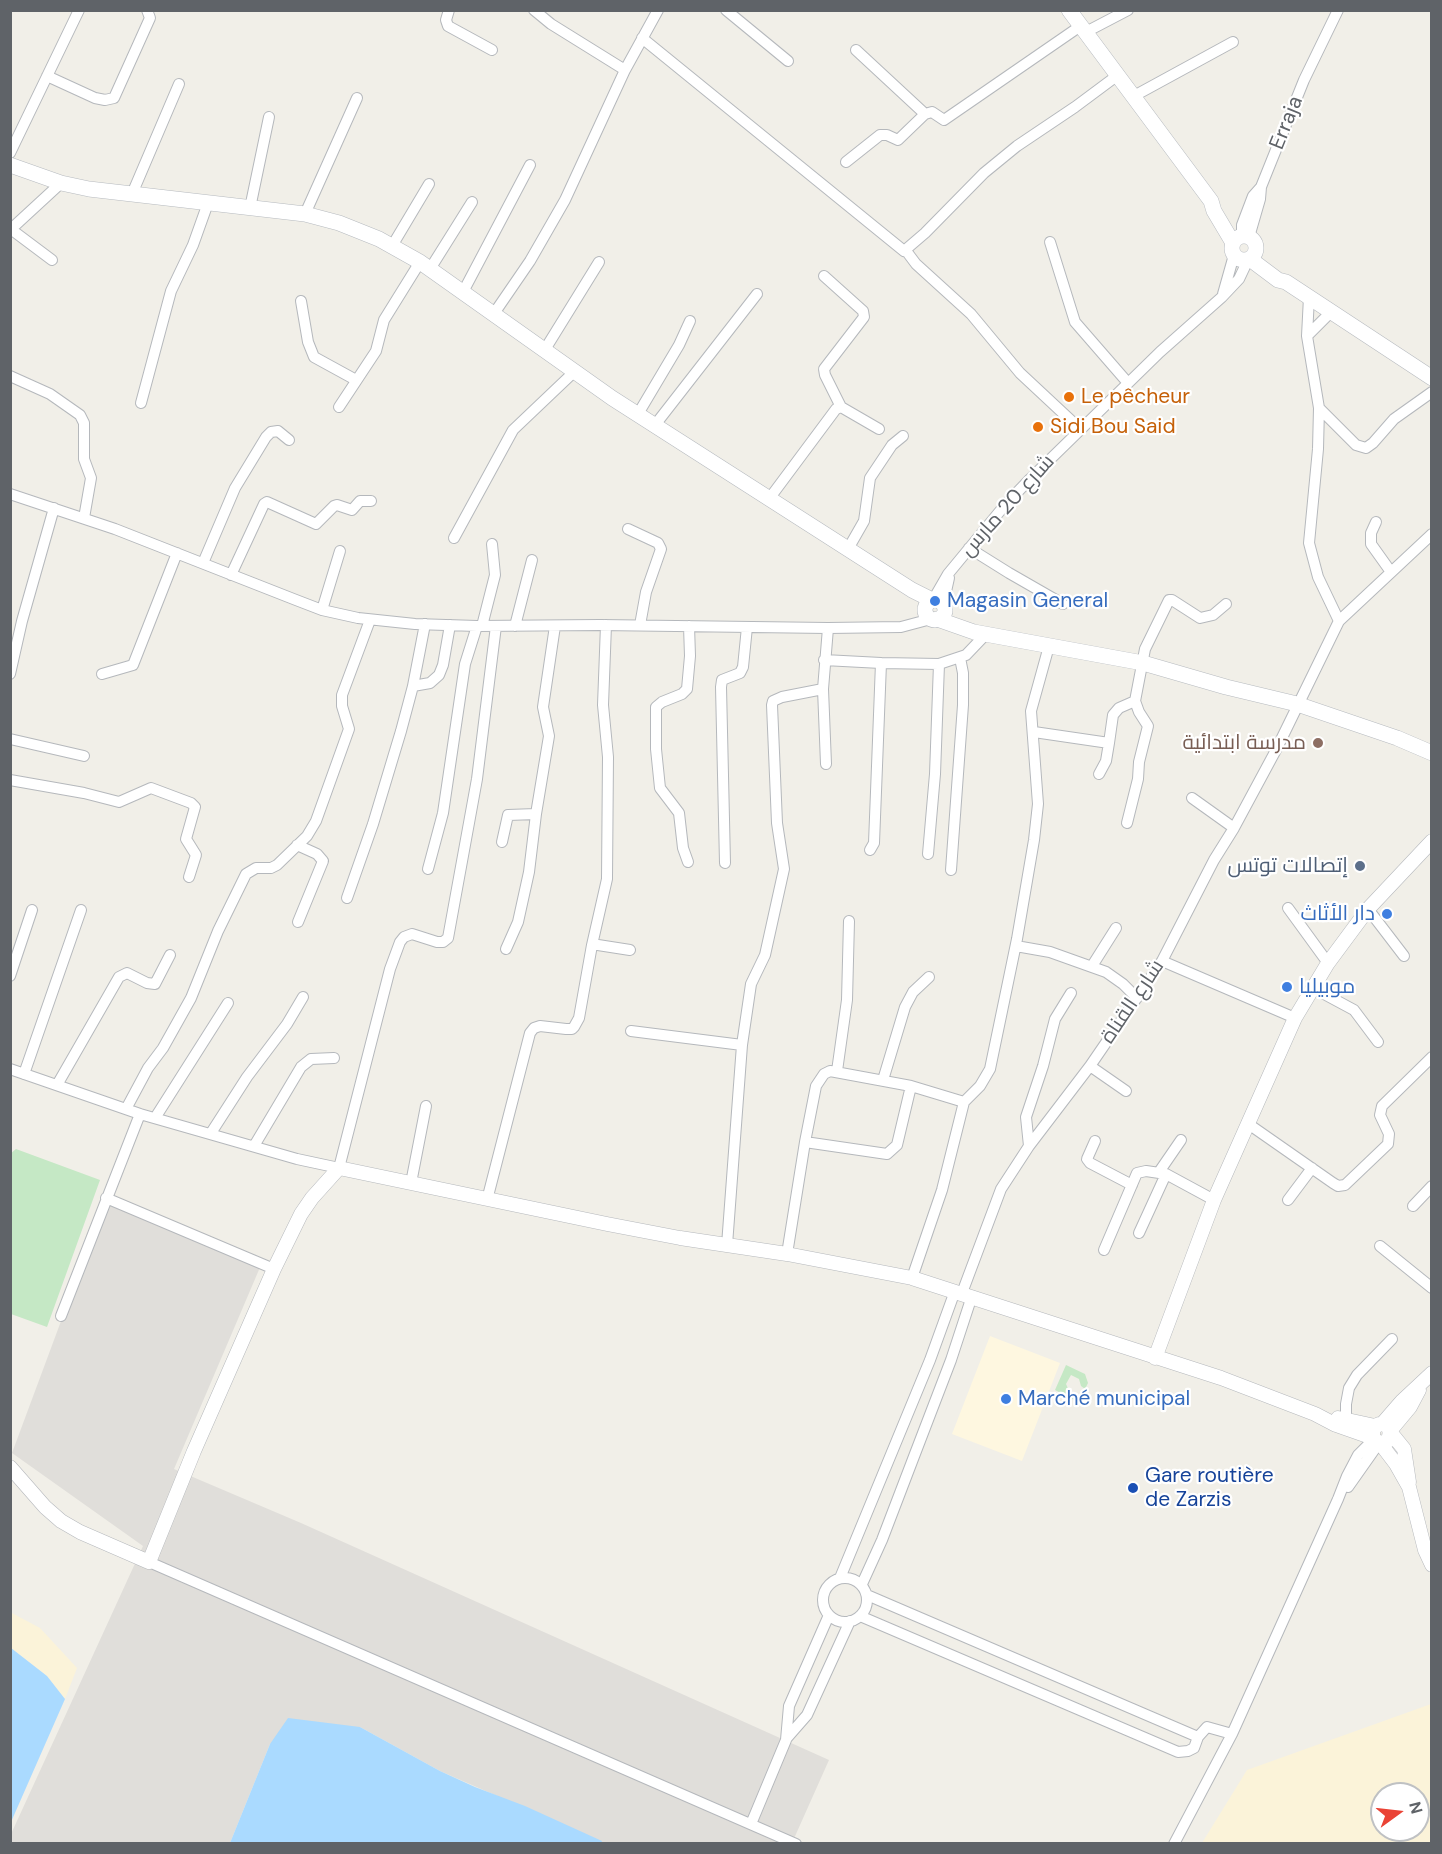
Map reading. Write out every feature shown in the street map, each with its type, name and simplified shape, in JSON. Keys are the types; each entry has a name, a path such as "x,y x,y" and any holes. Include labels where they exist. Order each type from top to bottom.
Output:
{"main road":[{"path":"1069,10 1211,201 1220,206 1244,247 1278,280 1286,282 1431,378"},
{"path":"10,165 61,183 132,194 305,214 339,223 392,246 425,266 574,372 912,590 961,628 1143,663 1226,687 1297,704 1398,738 1431,753"}],"street":[{"path":"10,153 79,10"},
{"path":"47,76 96,98 105,100 114,98 150,18 147,10"},
{"path":"449,10 446,20 448,26 492,50"},
{"path":"534,10 551,24 625,70"},
{"path":"493,315 530,261 565,200 625,70 658,10"},
{"path":"726,10 788,61"},
{"path":"846,162 880,135 887,135 898,140 925,114 932,112 940,119 948,119 1082,30 1128,10"},
{"name":"Erraja","path":"1244,247 1260,199 1261,187 1305,80 1338,10"},
{"path":"642,38 908,252 916,264 971,314 1020,373 1080,429"},
{"path":"1134,96 1233,42"},
{"path":"856,51 925,114"},
{"path":"904,251 984,173 1017,146 1118,75"},
{"path":"132,194 179,84"},
{"path":"305,214 357,98"},
{"path":"250,208 269,117"},
{"path":"463,292 530,165"},
{"path":"52,260 11,230 61,183"},
{"path":"392,246 429,184"},
{"path":"339,406 376,351 388,312 472,202"},
{"path":"141,403 171,291 194,245 208,203"},
{"path":"1050,242 1075,321 1128,383"},
{"name":"شارع 20 مارس","path":"935,609 952,569 1030,478 1239,279 1244,247"},
{"path":"544,351 600,262"},
{"path":"824,276 863,311 864,317 824,369 825,375 841,407 879,429"},
{"path":"655,425 757,294"},
{"path":"1309,297 1307,336 1318,408 1318,449 1309,543 1318,577 1339,621"},
{"path":"301,301 314,357 356,380"},
{"path":"1307,336 1331,312"},
{"path":"638,414 679,345 690,321"},
{"path":"454,538 513,430 574,372"},
{"path":"10,376 50,394 80,415 84,423 84,459 91,478 84,518"},
{"path":"1318,408 1356,445 1366,448 1394,418 1431,392"},
{"path":"769,499 836,409 841,407"},
{"path":"203,563 235,488 266,437 271,432 278,431 289,440"},
{"path":"848,549 864,521 870,478 892,445 903,436"},
{"path":"10,494 84,518 322,610 370,620 480,626 901,627 935,609"},
{"path":"231,575 264,504 267,502 316,524 334,506 352,510 360,501 371,501"},
{"path":"10,674 22,621 54,508"},
{"path":"1376,522 1371,533 1371,544 1391,572"},
{"path":"628,529 658,543 661,549 646,592 640,625"},
{"name":"شارع القناة","path":"963,1294 996,1200 1008,1177 1090,1066 1162,961 1214,860 1234,828 1289,724 1339,621 1431,534"},
{"path":"428,869 446,796 465,664 480,626 495,575 496,566 492,544"},
{"path":"969,548 1064,604"},
{"path":"322,610 340,551"},
{"path":"102,674 134,665 177,553"},
{"path":"515,626 532,560"},
{"path":"1127,823 1148,726 1135,701 1145,649 1169,600 1200,618 1213,615 1226,604"},
{"path":"126,1109 191,998 218,931 246,874 256,868 271,868 277,865 307,836 316,821 349,729 342,706 342,695 370,620"},
{"path":"347,898 373,824 413,686 425,624"},
{"path":"413,686 430,683 439,675 450,625"},
{"path":"487,1200 530,1034 534,1028 540,1026 572,1029 579,1018 607,879 608,758 603,705 606,625"},
{"path":"149,1562 194,1451 274,1269 312,1198 339,1168 381,1001 400,942 404,937 412,934 437,942 443,942 448,938 477,779 496,626"},
{"path":"506,948 518,922 527,882 549,736 543,707 555,626"},
{"path":"688,862 683,848 679,813 660,788 656,749 657,707 662,702 682,694 687,688 690,656 689,626"},
{"path":"725,863 721,687 722,680 740,673 743,667 747,627"},
{"path":"826,764 823,689 828,628"},
{"path":"824,660 939,664 960,658 973,649 985,633"},
{"path":"912,1278 942,1190 964,1102 980,1086 990,1069 1016,946 1034,840 1038,804 1031,711 1049,646"},
{"path":"951,870 963,705 963,673 960,658"},
{"path":"870,850 874,843 881,663"},
{"path":"928,854 939,664"},
{"path":"727,1245 742,1045 751,984 765,955 784,869 777,823 771,705 773,701 782,697 823,689"},
{"path":"1099,774 1106,761 1113,714 1119,708 1135,701"},
{"path":"1034,732 1109,743"},
{"path":"10,740 84,756"},
{"path":"10,780 84,793 119,802 151,788 191,803 195,807 186,839 196,855 189,878"},
{"path":"1192,798 1234,828"},
{"path":"502,842 508,815 536,814"},
{"path":"1155,1358 1214,1200 1295,1018 1328,963 1368,909 1431,841"},
{"path":"297,845 317,854 323,861 298,922"},
{"path":"1288,908 1328,963"},
{"path":"1368,909 1404,956"},
{"path":"10,976 32,910"},
{"path":"24,1074 81,910"},
{"path":"837,1071 847,1000 849,921"},
{"path":"1092,966 1116,928"},
{"path":"592,945 630,950"},
{"path":"1016,946 1050,952 1092,966 1115,978 1137,998"},
{"path":"57,1085 119,977 127,973 147,983 155,984 170,955"},
{"path":"1162,961 1295,1018"},
{"path":"883,1080 905,1007 914,992 928,977"},
{"path":"1313,988 1354,1010 1378,1042"},
{"path":"1029,1146 1026,1117 1056,1019 1071,993"},
{"path":"211,1133 247,1077 287,1024 303,997"},
{"path":"155,1118 228,1003"},
{"path":"631,1031 742,1045"},
{"path":"1247,1123 1338,1186 1345,1185 1353,1180 1388,1144 1389,1134 1380,1115 1382,1107 1431,1057"},
{"path":"254,1146 301,1067 311,1059 334,1058"},
{"path":"1090,1066 1126,1091"},
{"path":"10,1069 140,1114 297,1159 607,1224 787,1254 912,1278 1221,1378 1315,1414 1336,1425 1380,1435 1409,1487"},
{"path":"787,1254 804,1143 816,1086 824,1074 837,1071 883,1080 964,1102"},
{"path":"804,1143 887,1154 897,1145 911,1086"},
{"path":"411,1183 426,1106"},
{"path":"61,1316 140,1114"},
{"path":"1139,1233 1162,1173 1181,1140"},
{"path":"1095,1141 1087,1159 1090,1163 1132,1185"},
{"path":"1288,1200 1312,1168"},
{"path":"1104,1250 1137,1173 1146,1171 1162,1173 1214,1200"},
{"path":"1413,1206 1431,1186"},
{"path":"106,1198 274,1269"},
{"path":"1380,1246 1431,1288"},
{"path":"840,1578 930,1359 963,1294"},
{"path":"862,1584 882,1540 951,1360 963,1294"},
{"path":"1346,1420 1349,1388 1392,1338"},
{"path":"1380,1435 1402,1401 1428,1376"},
{"path":"1428,1376 1410,1407 1404,1431 1409,1487 1431,1565"},
{"path":"1174,1844 1232,1734 1352,1465 1358,1455 1410,1407"},
{"path":"1315,1414 1346,1420 1400,1443 1406,1455"},
{"path":"10,1467 45,1507 80,1533 796,1844"},
{"path":"751,1824 786,1740 807,1715 855,1619 866,1606 867,1595 862,1584 851,1579 840,1578 830,1584 824,1593 824,1605 829,1615 839,1621 855,1619 1066,1702 1173,1750 1182,1752 1194,1748 1204,1729 1216,1729 1232,1734"},
{"path":"867,1595 1198,1737"},
{"path":"786,1740 789,1706 829,1615"}],"shaded area":[{"path":"106,1200 261,1265 174,1469 301,1523 829,1760 792,1843 601,1843 440,1771 360,1727 270,1744 230,1843 11,1844 11,1834 143,1546 12,1453"},
{"name":"Marché municipal","path":"990,1336 1060,1363 1022,1461 952,1434"}],"green space":[{"path":"16,1149 100,1180 47,1327 11,1314 10,1154"},
{"path":"1066,1365 1085,1374 1088,1383 1085,1389 1081,1386 1079,1379 1071,1375 1066,1384 1070,1393 1082,1398 1080,1403 1055,1390"}],"sand":[{"path":"10,1612 40,1628 77,1668 65,1699 47,1676 11,1648"},
{"path":"1431,1704 1431,1843 1202,1843 1247,1770"}],"water":[{"path":"11,1648 47,1676 65,1699 11,1822"},
{"path":"288,1718 360,1727 440,1771 525,1806 602,1841 601,1844 230,1843 270,1744"}],"place":[{"name":"Le pêcheur","path":"1069,397"},
{"name":"Sidi Bou Said","path":"1038,427"},
{"name":"Magasin General","path":"935,601"},
{"name":"مدرسة ابتدائية","path":"1318,743"},
{"name":"إتصالات توتس","path":"1360,866"},
{"name":"دار الأثاث","path":"1387,914"},
{"name":"موبيليا","path":"1287,987"},
{"name":"Marché municipal","path":"1006,1399"},
{"name":"Gare routière de Zarzis","path":"1133,1488"}]}
